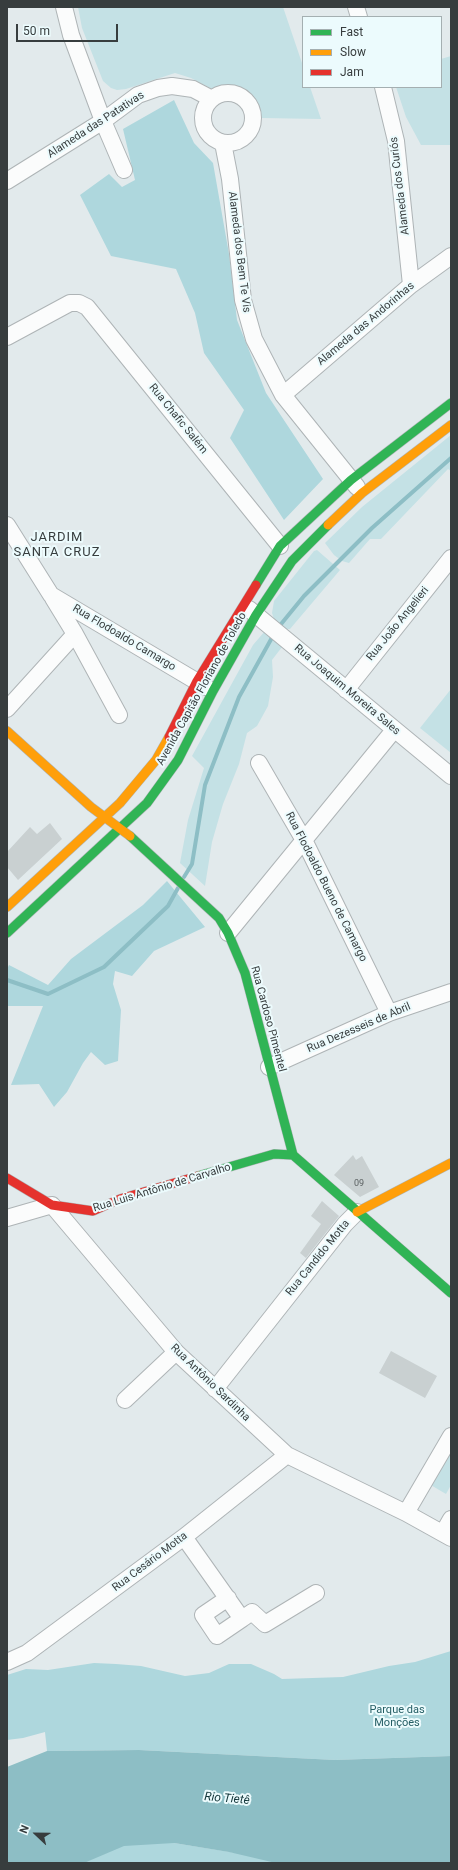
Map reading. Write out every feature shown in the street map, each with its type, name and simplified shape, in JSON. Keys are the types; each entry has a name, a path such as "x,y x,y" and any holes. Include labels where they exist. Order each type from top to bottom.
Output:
{"main road":[{"name":"Avenida Capitão Floriano de Toledo","path":"7,907 120,802 156,760 167,742 197,681 280,546 351,480 451,403"},
{"name":"Avenida Capitão Floriano de Toledo","path":"7,933 148,803 178,760 213,691 262,620 292,561 311,541 362,494 451,425"},
{"name":"Rua Cardoso Pimentel","path":"7,731 104,817 121,828 196,895 219,918 228,933 245,973 293,1155"},
{"path":"14,900 26,916"},
{"name":"Rua Luis Antônio de Carvalho","path":"52,1205 93,1212 120,1199 274,1154 293,1155"},
{"path":"293,1155 451,1293"},
{"name":"Rua Candido Motta","path":"357,1212 451,1163"},
{"path":"7,1178 52,1205"}],"street":[{"path":"64,7 71,35 103,121 124,170"},
{"name":"Alameda das Patativas","path":"7,181 103,121 138,95 158,88 172,86 194,89 212,99"},
{"name":"Alameda dos Curiós","path":"383,88 396,141 411,285"},
{"path":"226,93 239,96 245,100 252,113 251,127 248,133 237,142 223,143 210,136 203,124 204,110 212,99 226,93"},
{"name":"Alameda dos Bem Te Vis","path":"223,143 230,179 243,300 254,339 283,395 362,494"},
{"name":"Alameda das Andorinhas","path":"283,395 411,285 451,256"},
{"name":"Rua Chafic Salém","path":"7,337 70,303 79,303 87,307 280,546"},
{"name":"Rua Flodoaldo Camargo","path":"7,525 75,634 119,715"},
{"name":"Rua João Angelieri","path":"346,690 451,558"},
{"name":"Rua Flodoaldo Camargo","path":"51,595 213,691"},
{"name":"Rua Joaquim Moreira Sales","path":"243,604 451,776"},
{"path":"7,709 75,634"},
{"path":"228,933 304,842 394,730"},
{"name":"Rua Flodoaldo Bueno de Camargo","path":"259,763 304,842 389,1013"},
{"name":"Rua Dezesseis de Abril","path":"269,1067 389,1013 451,992"},
{"name":"Rua Luis Antônio de Carvalho","path":"7,1218 52,1205"},
{"name":"Rua Antônio Sardinha","path":"52,1205 176,1352 287,1455 406,1513 447,1535"},
{"name":"Rua Candido Motta","path":"215,1389 345,1224 357,1212"},
{"path":"125,1400 176,1352"},
{"path":"406,1513 451,1436"},
{"name":"Rua Cesário Motta","path":"7,1662 27,1653 184,1537 287,1455"},
{"path":"447,1535 451,1519"},
{"path":"184,1537 242,1619"},
{"path":"228,1598 203,1615 217,1636 252,1612 265,1624 316,1593"}],"shaded area":[{"path":"78,7 283,7 302,63 302,88 310,88 321,119 262,118 254,103 244,95 233,91 214,90 191,78 175,73 126,89 117,90 111,88 103,81 82,28"},
{"path":"451,56 451,145 421,145 406,117 396,88 442,88 442,59"},
{"path":"451,435 451,471 448,469 381,539 370,539 349,563 342,561 334,555 325,543 362,507"},
{"path":"317,550 340,570 290,629 283,629 275,622 272,613 274,601 314,551"},
{"path":"265,631 282,647 272,660 273,677 268,706 257,726 247,733 239,764 223,804 212,842 205,886 180,863 188,820 204,768 192,756 253,645"},
{"path":"451,689 451,753 420,728"},
{"path":"451,1448 451,1485 446,1494 429,1484"}],"green space":[{"path":"174,100 194,143 213,163 229,254 237,320 266,393 323,479 284,520 230,438 244,410 204,353 195,313 176,269 111,256 80,195 109,174 122,187 135,180 123,129"},
{"path":"167,881 205,927 154,951 132,976 115,971 113,984 121,1010 118,1061 105,1065 91,1052 83,1063 67,1092 54,1107 39,1084 11,1085 43,1006 7,1006 7,969 9,965 48,985 71,959 143,905"},
{"name":"Parque das Monções","path":"451,1651 451,1756 335,1760 139,1750 47,1751 45,1732 23,1738 7,1740 7,1675 26,1669 48,1670 94,1663 141,1666 185,1676 209,1673 229,1664 251,1664 282,1679 343,1677 389,1666 415,1662"},
{"path":"149,1839 299,1863 69,1863 90,1851"}],"water":[{"name":"Rio Tietê","path":"139,1750 335,1760 451,1756 451,1863 276,1863 229,1852 174,1843 124,1846 84,1863 7,1863 7,1767 47,1751"}],"building":[{"path":"50,823 62,839 18,880 7,867 7,852 30,827 37,834"},
{"path":"353,1155 356,1160 362,1156 379,1187 360,1197 334,1175"},
{"path":"322,1201 339,1216 306,1258 300,1253 321,1224 311,1216"},
{"path":"391,1351 437,1376 425,1398 379,1373"}],"waterway":[{"path":"277,629 304,596 372,528 451,458"},
{"path":"184,877 192,864 205,785 239,697 274,634"},
{"path":"7,980 48,994 104,967 168,906 178,888"}],"traffic: fast":[{"path":"256,585 280,546 351,480 451,403"},
{"path":"7,933 147,803 178,760 213,691 256,615 292,561 328,525"},
{"path":"130,836 219,918 228,933 245,973 293,1155 451,1293"},
{"path":"198,1176 274,1154 293,1155"}],"traffic: slow":[{"path":"328,525 362,493 451,425"},
{"path":"7,731 91,807 130,836"},
{"path":"7,907 120,803 156,760 169,737"},
{"path":"357,1212 451,1163"}],"traffic: jam":[{"path":"169,737 197,681 256,585"},
{"path":"7,1178 52,1205 93,1211 120,1199 198,1176"}],"district":[{"name":"JARDIM SANTA CRUZ","path":"57,546"}]}
